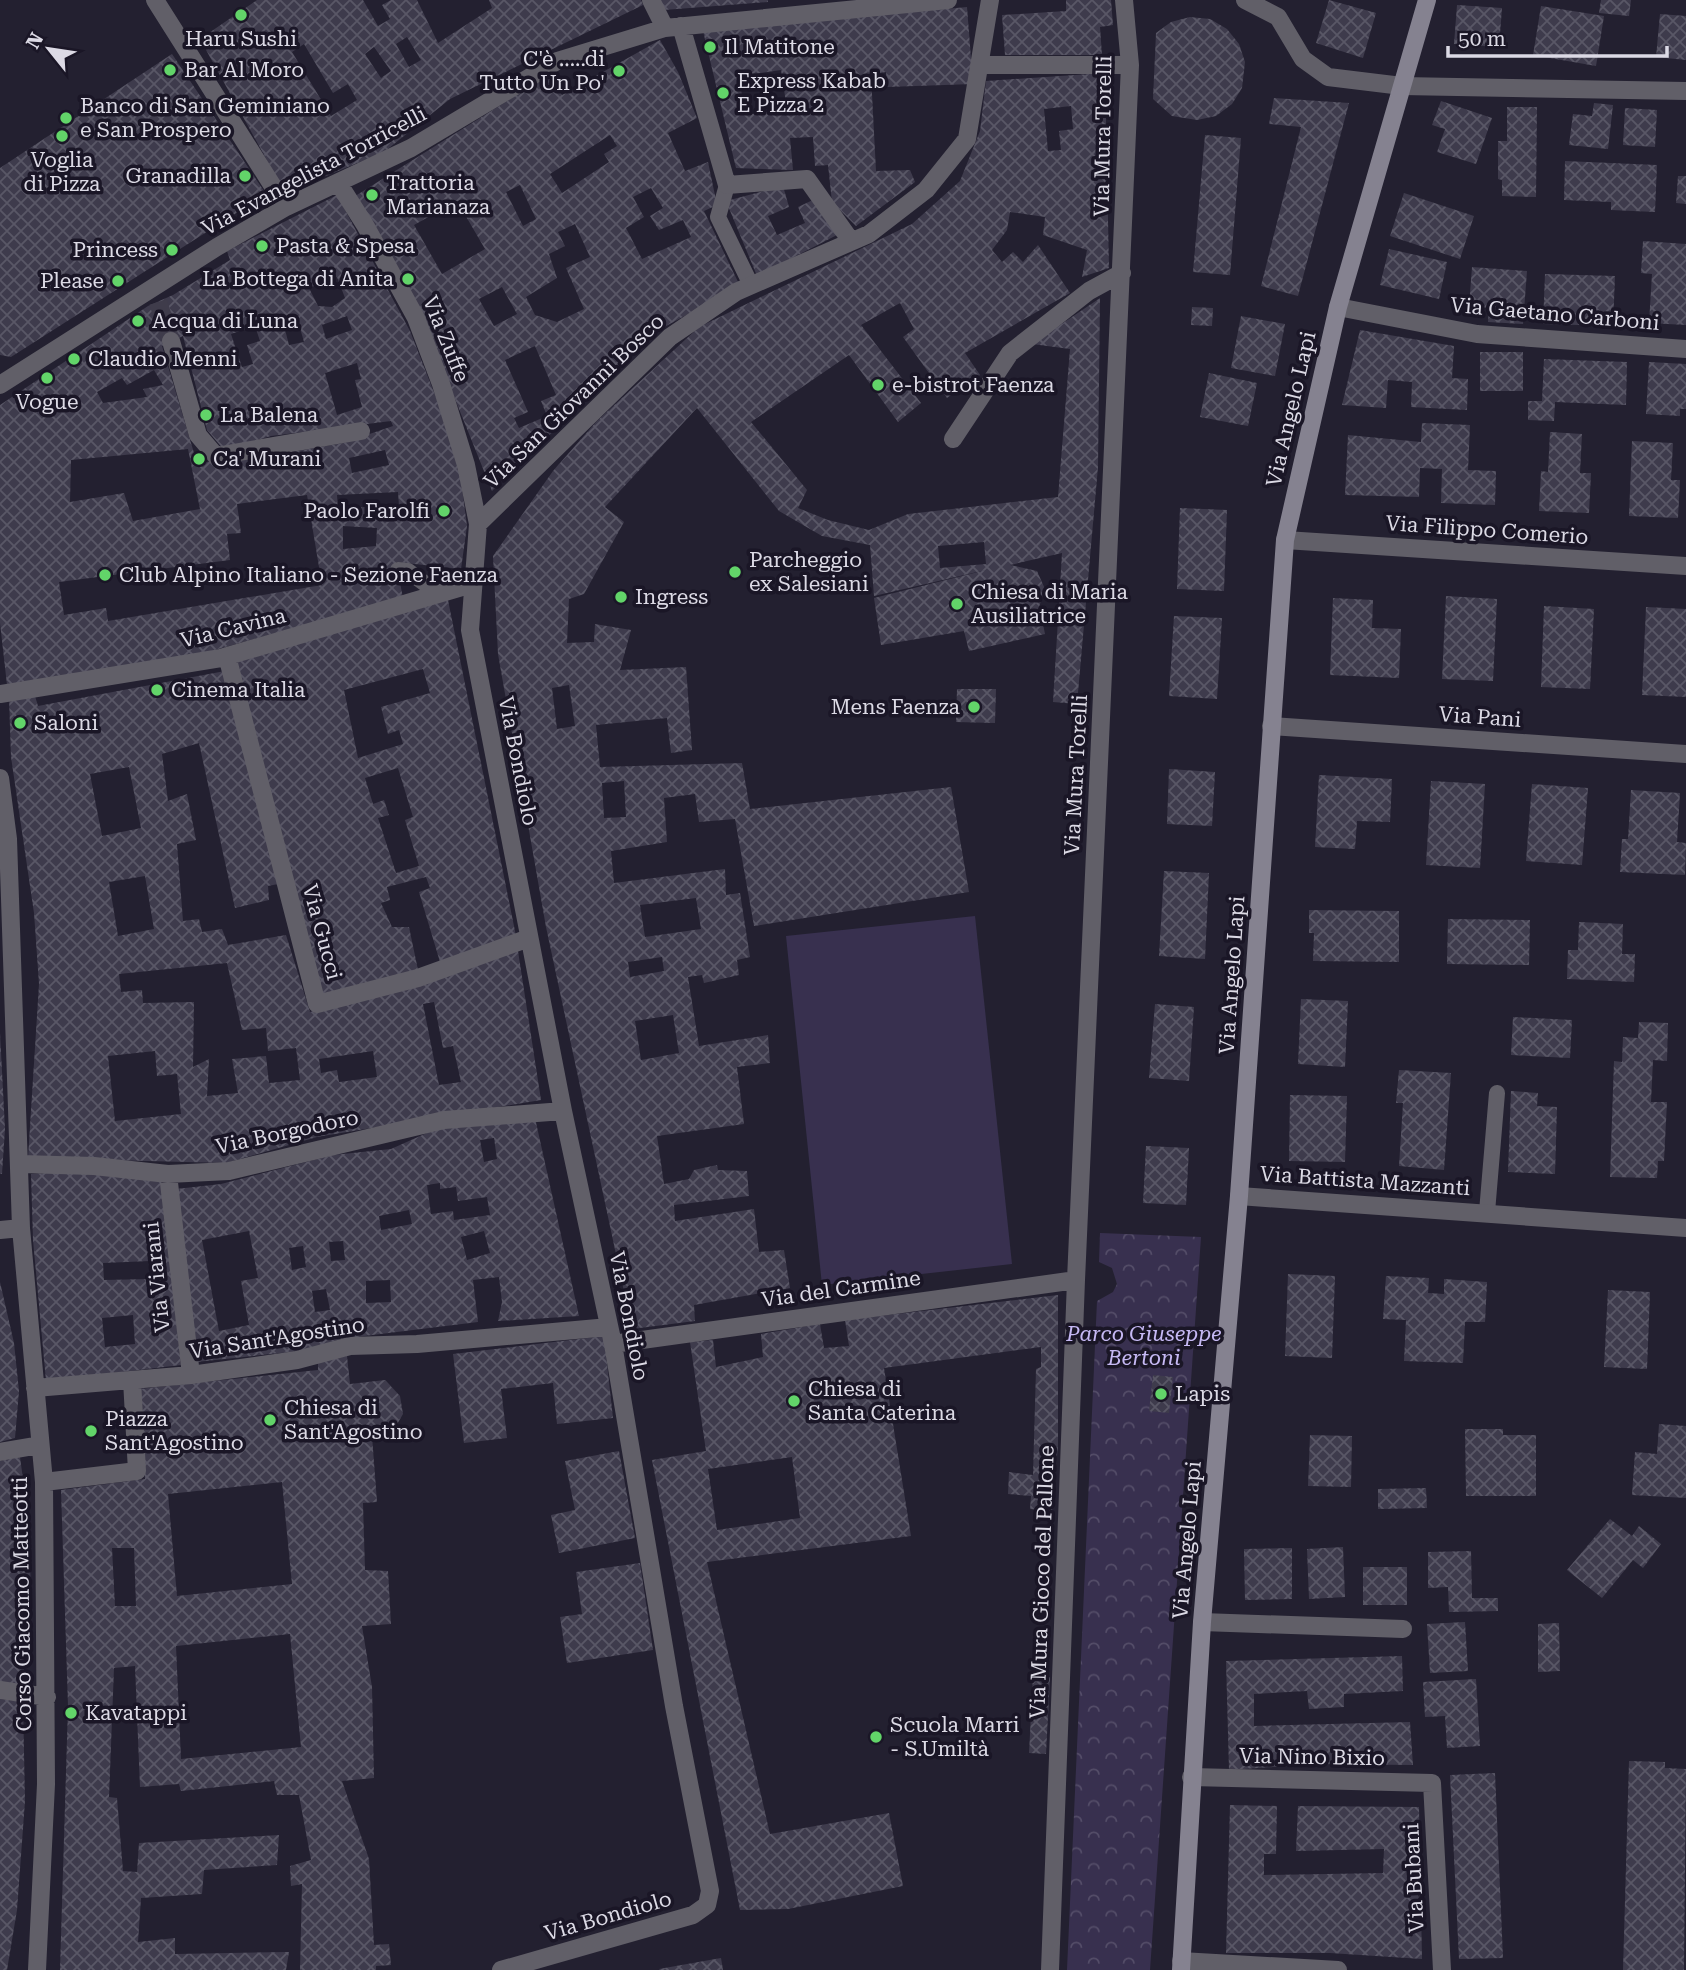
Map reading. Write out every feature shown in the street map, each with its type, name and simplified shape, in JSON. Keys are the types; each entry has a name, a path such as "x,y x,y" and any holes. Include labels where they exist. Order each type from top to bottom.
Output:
{"street":[{"path":"155,0 286,207"},
{"path":"651,0 673,27 727,185 807,179 851,241"},
{"name":"Via Evangelista Torricelli","path":"0,385 156,294 286,207 411,148 557,61 673,27 948,0"},
{"name":"Via San Giovanni Bosco","path":"478,524 670,337 736,292 869,233 926,190 967,139 990,0"},
{"name":"Via Mura Torelli","path":"1076,1280 1122,273 1129,65 1124,0"},
{"path":"1245,0 1278,18 1303,59 1328,77 1402,86 1686,91"},
{"name":"Via Angelo Lapi","path":"1181,1965 1202,1622 1240,1196 1285,540 1338,307 1427,0"},
{"path":"980,65 1129,65"},
{"name":"Via Zuffe","path":"339,184 365,225 416,318 441,384 466,465 478,524"},
{"path":"953,439 1010,353 1088,290 1122,273"},
{"name":"Via Gaetano Carboni","path":"1338,307 1477,334 1686,349"},
{"path":"171,341 198,435 216,456 361,431"},
{"name":"Via Bondiolo","path":"478,524 470,630 563,1111 611,1336 674,1706 710,1891 707,1905 693,1915 501,1970"},
{"name":"Via Filippo Comerio","path":"1285,540 1686,566"},
{"name":"Via Cavina","path":"0,694 227,656 472,584"},
{"name":"Via Gucci","path":"227,656 317,1004 418,978 529,938"},
{"name":"Via Pani","path":"1271,726 1686,754"},
{"name":"Corso Giacomo Matteotti","path":"0,778 8,839 6,951 22,1228 44,1482 47,1697 37,1970"},
{"name":"Via Borgodoro","path":"20,1164 94,1166 168,1174 229,1171 444,1119 563,1111"},
{"name":"Via Viarani","path":"168,1174 191,1375"},
{"name":"Via Battista Mazzanti","path":"1240,1196 1686,1228"},
{"path":"0,1230 22,1228"},
{"name":"Via del Carmine","path":"611,1336 1076,1280"},
{"name":"Via Mura Gioco del Pallone","path":"1050,1970 1076,1280"},
{"name":"Via Sant'Agostino","path":"35,1388 191,1375 297,1360 350,1346 611,1336"},
{"path":"44,1482 137,1471 132,1380"},
{"path":"0,1452 40,1445"},
{"path":"1202,1622 1403,1629"},
{"path":"0,1690 47,1697"},
{"name":"Via Nino Bixio","path":"1191,1777 1432,1783"},
{"name":"Via Bubani","path":"1432,1783 1442,1970"},
{"path":"1181,1965 1338,1970"}],"lane":[{"path":"727,185 718,217 751,285"},
{"path":"398,570 408,571 439,594"},
{"name":"Via Battista Mazzanti","path":"1487,1212 1497,1093"}],"green space":[{"path":"975,916 1012,1264 822,1285 786,936"},
{"name":"Parco Giuseppe Bertoni","path":"1100,1233 1201,1237 1150,1970 1067,1970 1097,1301 1113,1292 1117,1284 1112,1268 1099,1262"}],"building":[{"path":"257,0 363,0 378,26 390,19 382,5 391,0 417,0 438,43 492,8 489,0 641,0 643,5 450,99 384,152 285,193 200,39","holes":["407,37 421,60 409,67 396,44","304,44 333,93 348,84 357,100 331,116 292,52","374,47 391,71 381,78 365,54"]},
{"path":"659,0 768,0 768,2 664,10"},
{"path":"1066,0 1111,0 1113,25 1100,27 1102,55 1005,55 1002,15 1066,11"},
{"path":"1329,0 1376,13 1363,58 1316,43"},
{"path":"1601,0 1631,0 1629,16 1599,13"},
{"path":"1457,5 1502,8 1499,47 1454,44"},
{"path":"1541,6 1604,16 1596,66 1533,55"},
{"path":"967,7 973,84 887,87 886,72 871,75 876,171 910,170 915,182 856,226 832,202 828,165 815,166 813,137 790,138 793,170 736,168 703,31","holes":["781,70 787,109 745,115 739,76"]},
{"path":"1660,14 1686,16 1686,60 1656,57"},
{"path":"1190,17 1210,19 1227,29 1239,44 1245,62 1242,88 1232,104 1216,116 1197,120 1172,116 1153,99 1156,33 1171,22"},
{"path":"660,40 678,72 697,118 668,133 685,171 708,162 717,205 704,211 740,286 655,332 492,491 432,342 352,198 549,75 562,95","holes":["610,135 617,146 604,154 609,162 562,193 550,174","520,185 536,219 523,226 506,192","651,188 663,208 650,216 659,230 683,220 691,237 642,259 626,228 644,217 633,197","457,201 485,249 442,274 414,225","575,224 590,257 566,268 584,309 557,322 535,315 526,297 557,278 549,254 565,246 558,232","502,287 517,314 494,326 479,299","535,346 556,395 541,401 547,416 519,428 514,418 528,412 505,360"]},
{"path":"172,54 266,194 11,357 0,355 0,168"},
{"path":"1105,73 1109,268 1082,277 1087,250 1043,235 1045,217 1010,212 1007,230 992,250 1002,262 1013,252 1023,262 1038,245 1070,293 965,353 980,375 947,398 903,337 914,329 900,303 861,325 921,403 898,422 849,355 751,422 807,490 798,508 828,520 869,530 908,514 1058,497 1070,349 1032,344 1100,298 1098,467 1077,704 1053,702 1062,553 1010,565 1037,571 1045,589 1038,610 1019,624 1042,619 1045,634 969,651 964,631 881,645 874,598 990,569 874,596 870,545 822,536 779,511 697,408 605,507 624,522 584,594 569,599 567,643 594,642 595,624 631,630 620,670 686,667 692,750 671,753 667,718 596,725 600,767 742,763 750,809 951,787 969,892 754,926 735,819 699,822 695,794 664,798 667,842 611,851 614,883 725,869 726,895 740,893 750,957 737,960 739,975 704,983 702,975 688,977 699,1046 768,1035 770,1063 737,1067 744,1124 657,1136 664,1184 689,1179 694,1170 717,1165 718,1170 747,1171 749,1196 674,1205 675,1221 754,1209 759,1252 784,1250 790,1288 694,1305 695,1321 632,1329 546,927 498,654 493,556 553,471 597,421 699,327 912,224 960,181 980,131 986,81","holes":["1071,106 1073,129 1059,131 1061,150 1048,151 1044,109","984,542 986,564 940,568 938,546","569,685 575,726 557,729 552,688","624,781 626,817 604,818 602,783","696,898 701,929 645,937 640,905","662,957 664,971 630,977 628,962","673,1015 679,1053 641,1060 635,1021"]},
{"path":"1274,98 1349,103 1298,296 1261,286 1301,127 1269,124"},
{"path":"1441,101 1492,118 1476,164 1437,152 1445,129 1432,125"},
{"path":"1594,103 1613,105 1608,149 1569,145 1573,114 1592,116"},
{"path":"1507,107 1537,107 1536,197 1502,196 1502,180 1498,179 1498,141 1507,141"},
{"path":"1625,108 1657,110 1655,147 1623,145"},
{"path":"1205,135 1241,138 1230,275 1193,272"},
{"path":"1565,161 1657,165 1655,212 1611,210 1611,202 1564,200"},
{"path":"1678,176 1686,176 1686,204 1676,203"},
{"path":"783,186 789,207 768,216 777,235 805,223 798,207 815,199 837,235 757,276 726,201"},
{"path":"1404,193 1474,216 1460,259 1390,236"},
{"path":"337,195 410,331 437,400 460,473 467,526 461,569 396,562 403,598 193,656 7,685 0,623 0,405 148,306 173,295 230,260 227,251","holes":["337,277 345,298 332,307 318,306 309,288","296,314 304,342 289,345 282,318","347,316 352,330 326,339 322,325","255,326 260,341 247,345 253,364 242,367 231,334","183,336 207,430 224,450 271,436 391,421 393,426 343,443 281,454 197,463 162,346","357,363 361,379 355,380 362,407 337,415 325,373","154,370 163,385 143,389 147,397 103,403 97,392 122,378 127,385","188,449 200,509 133,521 124,493 70,502 71,460","385,450 389,465 352,473 349,458","398,492 399,506 338,508 337,495","307,495 322,585 108,621 106,608 64,615 59,582 230,560 227,534 241,533 237,504","343,526 377,528 376,546 343,549"]},
{"path":"1643,241 1686,244 1686,325 1649,323 1652,274 1641,273"},
{"path":"1389,249 1447,262 1439,299 1380,285"},
{"path":"1472,267 1527,271 1523,324 1488,322 1489,308 1469,306"},
{"path":"1545,274 1615,276 1613,326 1543,324"},
{"path":"1192,307 1213,308 1212,326 1191,325"},
{"path":"1241,316 1285,324 1275,376 1231,368"},
{"path":"1360,330 1454,346 1452,378 1468,379 1467,410 1411,407 1412,382 1388,380 1386,408 1342,405"},
{"path":"1480,352 1523,352 1523,391 1480,391"},
{"path":"1544,359 1627,362 1626,405 1555,402 1554,421 1528,420 1528,401 1542,401"},
{"path":"1649,362 1686,364 1686,409 1680,409 1680,416 1646,414"},
{"path":"1209,373 1257,383 1248,426 1200,417"},
{"path":"1422,423 1470,425 1468,470 1496,471 1495,505 1441,503 1442,469 1420,468 1419,497 1345,495 1348,435 1421,442"},
{"path":"1550,432 1582,434 1580,473 1591,473 1589,513 1539,511 1541,471 1548,472"},
{"path":"1632,441 1673,443 1671,480 1680,480 1678,518 1629,516"},
{"path":"1180,508 1227,510 1224,591 1177,589"},
{"path":"1446,596 1497,599 1493,681 1442,679"},
{"path":"1333,598 1373,600 1372,628 1401,629 1399,678 1330,675"},
{"path":"448,600 516,936 440,962 419,892 430,888 426,877 387,887 390,900 381,903 392,927 409,927 418,970 323,1000 236,658","holes":["423,669 430,693 381,707 388,734 399,730 403,744 358,758 344,690","398,768 413,817 405,820 419,866 396,873 378,818 389,815 384,800 373,804 365,778"]},
{"path":"1544,606 1594,609 1590,689 1541,687"},
{"path":"1646,607 1686,609 1686,697 1642,695"},
{"path":"1174,616 1222,618 1217,699 1169,696"},
{"path":"225,671 278,884 268,886 269,900 235,908 199,743 162,754 168,801 187,794 196,840 177,844 183,921 199,919 202,932 222,929 228,945 286,935 310,1012 420,984 518,951 541,1100 317,1137 226,1163 28,1158 39,984 34,913 11,757 9,698 35,696 38,706","holes":["129,767 141,828 102,836 90,774","145,876 154,929 118,936 109,882","227,963 242,1030 266,1028 268,1051 296,1048 300,1080 269,1083 266,1056 232,1059 238,1093 207,1096 209,1059 193,1067 194,1002 143,1003 142,990 121,992 119,974","434,1002 443,1048 453,1046 461,1082 439,1085 423,1004","155,1051 157,1076 177,1074 181,1114 115,1121 108,1056","373,1051 377,1077 339,1082 337,1070 321,1073 319,1059"]},
{"path":"957,689 996,689 995,723 956,722"},
{"path":"1169,769 1215,772 1212,826 1167,824"},
{"path":"1319,775 1392,779 1390,822 1357,821 1355,849 1315,847"},
{"path":"1431,781 1485,784 1480,868 1426,865"},
{"path":"1532,784 1588,788 1582,865 1526,861"},
{"path":"1631,790 1680,793 1677,842 1686,843 1685,875 1620,872 1622,839 1628,839"},
{"path":"1164,871 1209,873 1205,959 1159,956"},
{"path":"1309,910 1399,911 1399,962 1313,961 1314,933 1309,933"},
{"path":"1448,919 1530,920 1529,965 1447,964"},
{"path":"1579,922 1623,924 1622,954 1635,954 1634,982 1567,979 1568,950 1578,950"},
{"path":"1301,999 1348,1001 1345,1067 1298,1064"},
{"path":"1155,1004 1194,1007 1189,1081 1149,1078"},
{"path":"1513,1017 1572,1020 1570,1058 1511,1055"},
{"path":"1639,1022 1668,1023 1667,1061 1653,1060 1651,1102 1667,1102 1664,1161 1658,1161 1657,1178 1610,1177 1614,1061 1622,1062 1623,1037 1638,1038"},
{"path":"0,1033 5,1129 2,1174 0,1174"},
{"path":"1399,1070 1451,1073 1444,1170 1399,1166 1403,1103 1396,1103"},
{"path":"1511,1091 1538,1093 1537,1106 1557,1107 1555,1174 1508,1172"},
{"path":"1290,1095 1347,1096 1345,1162 1289,1161"},
{"path":"535,1118 579,1316 498,1321 502,1302 499,1277 473,1280 478,1322 340,1339 309,1350 196,1362 176,1189 221,1184 333,1155 391,1149 447,1124","holes":["494,1138 497,1159 484,1162 480,1140","440,1183 440,1189 456,1187 458,1201 487,1197 490,1215 454,1220 453,1211 431,1214 427,1185","409,1210 412,1224 381,1230 379,1216","249,1231 258,1278 241,1281 249,1325 219,1331 202,1240","484,1231 490,1253 467,1260 461,1237","343,1241 345,1260 331,1261 329,1242","303,1246 306,1267 292,1270 289,1248","390,1280 391,1302 366,1303 366,1281","326,1289 330,1310 315,1312 312,1291"]},
{"path":"1146,1146 1189,1148 1186,1205 1143,1203"},
{"path":"93,1170 161,1179 181,1365 46,1381 33,1240 31,1174","holes":["150,1261 151,1279 104,1280 103,1263","133,1315 135,1344 105,1347 102,1318"]},
{"path":"1288,1274 1335,1276 1332,1358 1285,1356"},
{"path":"1386,1276 1429,1278 1428,1293 1444,1294 1444,1279 1487,1282 1485,1322 1465,1322 1463,1363 1404,1361 1406,1320 1383,1319"},
{"path":"0,1282 14,1343 19,1391 15,1438 0,1442"},
{"path":"1608,1290 1650,1292 1647,1369 1604,1367"},
{"path":"1058,1295 1058,1446 1052,1511 1030,1509 1031,1496 1008,1494 1009,1472 1033,1475 1036,1369 1041,1367 1041,1347 884,1368 911,1536 707,1562 770,1834 889,1813 903,1886 788,1909 740,1910 652,1460 706,1451 690,1342 713,1340 716,1367 763,1357 761,1334 820,1324 824,1348 849,1346 845,1320","holes":["792,1457 800,1518 717,1530 708,1469"]},
{"path":"604,1336 613,1418 557,1424 553,1383 501,1389 507,1438 464,1443 453,1354"},
{"path":"347,1356 350,1384 385,1380 400,1396 403,1414 396,1426 372,1436 377,1502 363,1503 365,1570 388,1571 391,1624 362,1626 372,1687 374,1778 342,1781 369,1859 374,1945 389,1944 391,1965 376,1966 376,1970 300,1970 302,1884 291,1886 290,1866 311,1860 299,1795 277,1795 274,1781 181,1791 179,1784 140,1787 135,1666 114,1668 109,1797 117,1798 123,1871 137,1872 139,1843 279,1835 277,1865 204,1870 202,1894 141,1898 138,1942 175,1938 175,1954 289,1952 286,1970 60,1970 68,1706 61,1490 145,1479 139,1389 318,1370 318,1359","holes":["282,1482 292,1584 177,1596 168,1494","112,1548 134,1548 136,1606 115,1606","290,1634 301,1747 181,1759 176,1646"]},
{"name":"Lapis","path":"1153,1375 1173,1377 1169,1413 1149,1411"},
{"path":"1659,1424 1686,1426 1686,1498 1632,1495 1635,1452 1657,1454"},
{"path":"1465,1429 1503,1429 1503,1435 1536,1435 1536,1496 1466,1496"},
{"path":"1310,1435 1352,1436 1351,1487 1308,1486"},
{"path":"619,1451 635,1538 559,1553 551,1515 575,1510 565,1461"},
{"path":"20,1457 28,1516 31,1590 22,1688 0,1681 0,1461"},
{"path":"1426,1488 1427,1508 1378,1509 1378,1489"},
{"path":"1610,1519 1632,1536 1639,1526 1661,1544 1643,1568 1633,1560 1602,1598 1567,1570"},
{"path":"1343,1547 1345,1597 1309,1599 1307,1549"},
{"path":"1292,1548 1292,1599 1245,1600 1244,1549"},
{"path":"1471,1551 1472,1598 1498,1598 1498,1611 1449,1612 1448,1587 1428,1588 1428,1552"},
{"path":"640,1563 653,1650 567,1663 560,1617 582,1614 576,1572"},
{"path":"1363,1567 1407,1567 1407,1605 1363,1605"},
{"path":"1465,1622 1468,1671 1430,1673 1427,1624"},
{"path":"1559,1623 1560,1671 1538,1672 1538,1624"},
{"path":"1402,1656 1403,1691 1344,1694 1344,1707 1309,1709 1307,1691 1254,1694 1254,1726 1410,1722 1413,1765 1315,1764 1229,1770 1226,1661"},
{"path":"1033,1676 1050,1677 1046,1754 1029,1753"},
{"path":"1476,1679 1480,1746 1447,1748 1445,1716 1425,1717 1423,1682"},
{"path":"0,1699 23,1702 25,1801 17,1910 7,1970 0,1970"},
{"path":"1629,1761 1665,1762 1665,1768 1686,1769 1684,1970 1623,1970"},
{"path":"1495,1773 1503,1958 1459,1959 1450,1775"},
{"path":"1230,1805 1277,1806 1276,1854 1264,1854 1264,1875 1383,1873 1384,1849 1296,1851 1298,1806 1419,1807 1422,1959 1330,1953 1226,1953"},
{"path":"721,1958 723,1970 659,1969"}],"tunnel":[{"path":"158,302 171,341"}],"place":[{"name":"Haru Sushi","path":"241,15"},
{"name":"Il Matitone","path":"710,47"},
{"name":"Bar Al Moro","path":"170,70"},
{"name":"C'è .....di Tutto Un Po'","path":"619,71"},
{"name":"Express Kabab E Pizza 2","path":"723,93"},
{"name":"Banco di San Geminiano e San Prospero","path":"66,118"},
{"name":"Voglia di Pizza","path":"62,136"},
{"name":"Granadilla","path":"245,176"},
{"name":"Trattoria Marianaza","path":"372,195"},
{"name":"Pasta & Spesa","path":"262,246"},
{"name":"Princess","path":"172,250"},
{"name":"La Bottega di Anita","path":"408,279"},
{"name":"Please","path":"118,281"},
{"name":"Acqua di Luna","path":"138,321"},
{"name":"Claudio Menni","path":"74,359"},
{"name":"Vogue","path":"47,378"},
{"name":"e-bistrot Faenza","path":"878,385"},
{"name":"La Balena","path":"206,415"},
{"name":"Ca' Murani","path":"199,459"},
{"name":"Paolo Farolfi","path":"444,511"},
{"name":"Parcheggio ex Salesiani","path":"735,572"},
{"name":"Club Alpino Italiano - Sezione Faenza","path":"105,575"},
{"name":"Ingress","path":"621,597"},
{"name":"Chiesa di Maria Ausiliatrice","path":"957,604"},
{"name":"Cinema Italia","path":"157,690"},
{"name":"Mens Faenza","path":"974,707"},
{"name":"Saloni","path":"20,723"},
{"name":"Lapis","path":"1161,1394"},
{"name":"Chiesa di Santa Caterina","path":"794,1401"},
{"name":"Chiesa di Sant'Agostino","path":"270,1420"},
{"name":"Piazza Sant'Agostino","path":"91,1431"},
{"name":"Kavatappi","path":"71,1713"},
{"name":"Scuola Marri - S.Umiltà","path":"876,1737"}]}
